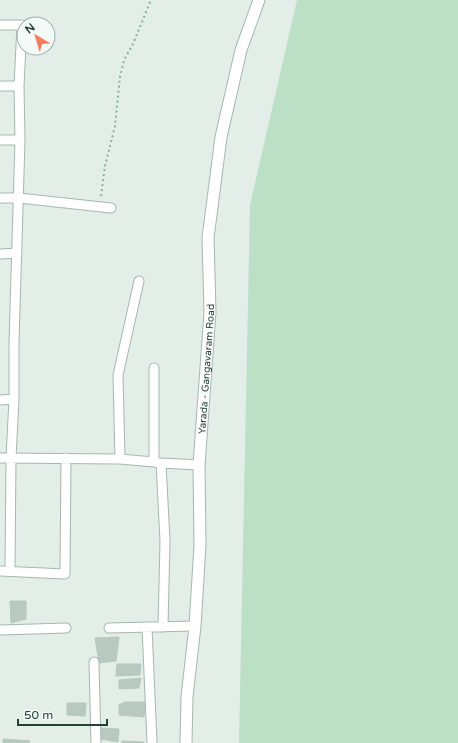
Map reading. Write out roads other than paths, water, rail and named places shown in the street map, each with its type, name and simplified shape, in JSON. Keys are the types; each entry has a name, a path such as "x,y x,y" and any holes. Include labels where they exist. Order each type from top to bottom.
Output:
{"street":[{"name":"Yarada - Gangavaram Road","path":"186,743 187,697 195,626 200,545 199,465 210,312 208,238 221,137 242,50 259,0"},
{"path":"0,25 22,25 19,86 19,198 11,458 10,571"},
{"path":"0,86 19,86"},
{"path":"0,140 20,140"},
{"path":"0,198 19,198 110,208"},
{"path":"0,254 17,253"},
{"path":"120,459 118,376 139,281"},
{"path":"154,368 158,462 164,541 163,627"},
{"path":"0,400 14,399"},
{"path":"0,458 120,459 199,465"},
{"path":"0,572 10,571 66,574 66,458"},
{"path":"109,628 195,626"},
{"path":"0,630 66,628"},
{"path":"147,628 152,743"},
{"path":"94,662 96,743"}]}
